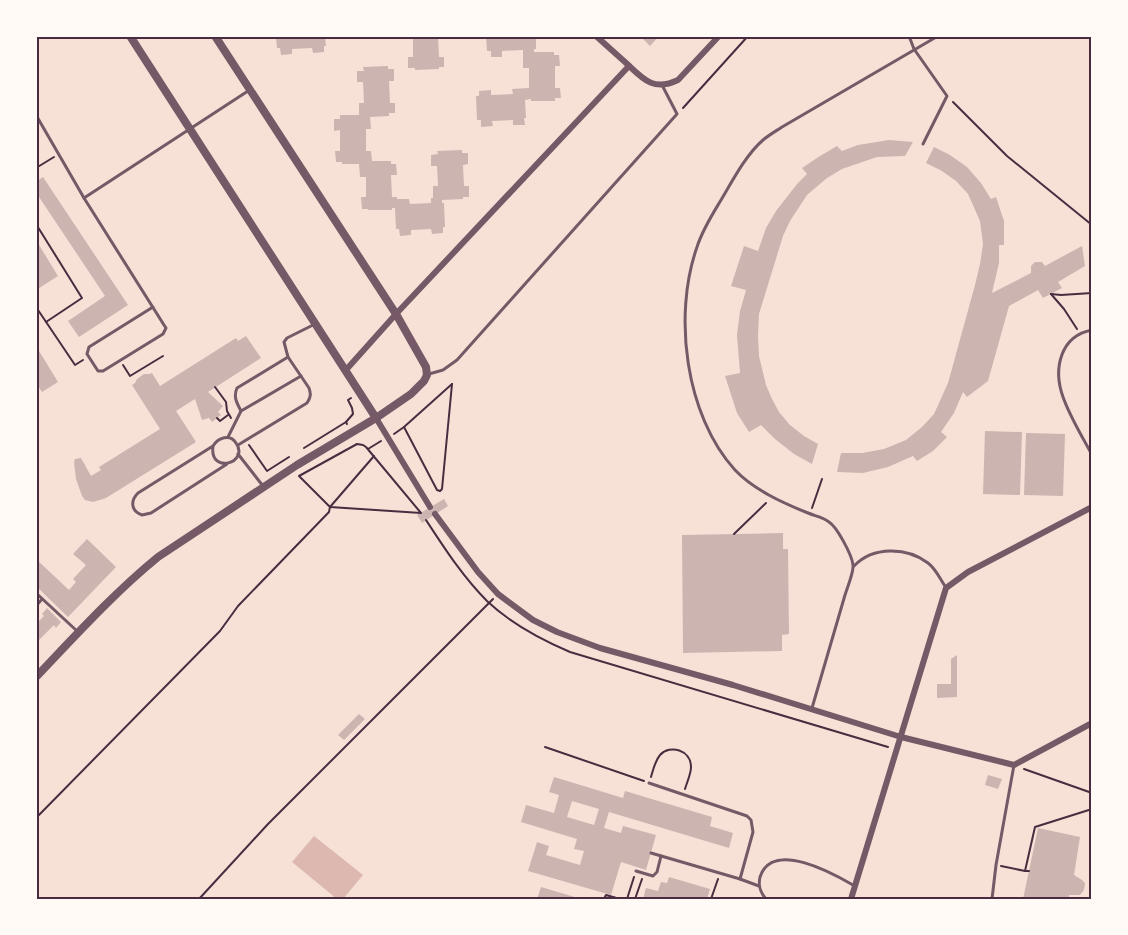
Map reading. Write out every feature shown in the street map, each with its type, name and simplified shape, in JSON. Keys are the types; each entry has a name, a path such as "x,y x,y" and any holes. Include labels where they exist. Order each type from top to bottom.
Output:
{"street":[{"path":"130,36 376,418 430,507"},
{"path":"36,677 138,573 158,557 297,465 376,418 411,394 427,375 426,367 396,314 215,36"},
{"path":"596,36 647,82 662,85 678,80 719,36"},
{"path":"345,371 629,66"},
{"path":"851,899 946,588 968,572 1092,507"},
{"path":"435,514 478,572 498,594 533,620 576,640 600,648 733,685 901,738 1014,765 1092,723"}],"lane":[{"path":"909,36 914,49 947,96 923,144"},
{"path":"853,566 841,537 829,521 810,514 751,484 728,462 708,430 693,388 687,352 685,313 692,263 703,232 728,188 752,152 764,139 938,36"},
{"path":"427,375 443,370 457,360 677,114 662,85"},
{"path":"84,198 249,90"},
{"path":"36,115 84,198 164,324 163,334 98,371 88,357 89,348 153,307"},
{"path":"238,445 307,403 311,392 288,357 285,340 315,324"},
{"path":"1092,330 1073,337 1064,350 1059,366 1062,395 1092,455"},
{"path":"242,411 236,401 237,388 288,357"},
{"path":"228,437 242,411 301,376"},
{"path":"228,437 238,445 238,454 234,461 151,513 142,515 135,512 132,505 138,493 213,446 218,439 228,437"},
{"path":"213,446 215,459 226,464"},
{"path":"238,454 264,487"},
{"path":"812,710 853,566 870,554 885,551 903,552 933,567 946,588"},
{"path":"36,593 79,632"},
{"path":"36,606 42,599"},
{"path":"992,899 1014,765"},
{"path":"649,783 747,816 751,820 753,832 740,879"},
{"path":"651,853 759,886"},
{"path":"636,871 651,876 656,874 661,856"},
{"path":"766,899 760,892 761,874 776,861 794,860 813,865 854,885"}],"path":[{"path":"677,114 748,36"},
{"path":"947,96 1008,156 1092,225"},
{"path":"36,168 58,154"},
{"path":"36,224 82,298 46,322"},
{"path":"1080,334 1051,294 1092,293"},
{"path":"36,307 75,365 88,357"},
{"path":"119,360 130,376 163,356"},
{"path":"138,372 140,376"},
{"path":"452,384 442,489 440,491 404,427 452,384"},
{"path":"215,387 226,402 226,409 235,423"},
{"path":"247,440 267,471 346,422 353,414 348,400 359,392"},
{"path":"217,418 220,422 229,414"},
{"path":"346,422 353,432"},
{"path":"357,444 363,445 374,456 421,513 330,507 299,476 357,444"},
{"path":"36,818 220,631 238,606 329,512 330,507 374,456"},
{"path":"810,514 822,479"},
{"path":"734,534 773,496"},
{"path":"426,520 459,569 489,603 546,642 570,652 897,749"},
{"path":"199,899 268,824 498,594"},
{"path":"545,747 649,783 661,754 668,750 679,750 686,754 691,765 683,795"},
{"path":"1014,765 1092,793"},
{"path":"996,865 1027,871 1035,826 1092,809"},
{"path":"627,899 636,871"},
{"path":"711,899 720,873"},
{"path":"635,899 643,874"},
{"path":"604,899 606,895 620,899"}],"shaded area":[{"path":"314,836 363,875 343,899 337,899 292,862"}],"building":[{"path":"276,36 325,36 326,46 324,46 324,52 313,53 312,48 292,49 292,54 281,55 280,48 277,48"},
{"path":"413,36 438,36 439,57 444,57 444,67 415,70 415,68 408,68 408,57 413,57"},
{"path":"486,36 536,36 534,52 554,52 554,55 559,55 560,66 555,66 555,88 560,88 561,98 555,98 555,101 525,100 525,125 513,125 513,120 492,121 493,126 481,127 481,120 477,120 476,96 479,96 479,91 491,90 491,95 513,94 512,89 529,88 529,68 523,68 523,50 502,51 502,57 491,57 491,51 487,51"},
{"path":"640,36 659,36 650,46"},
{"path":"388,66 388,69 394,69 394,81 389,81 390,103 395,103 395,113 389,113 389,116 370,117 371,129 366,129 366,151 371,151 372,161 391,161 391,164 396,164 397,175 391,175 392,197 409,199 410,204 431,203 433,186 438,186 437,166 431,166 431,155 438,154 437,151 462,150 462,153 468,153 468,164 463,165 464,186 469,186 469,197 442,200 445,227 443,227 443,233 432,234 431,229 411,230 411,235 400,236 399,229 396,229 395,208 392,210 362,209 361,197 366,197 366,177 360,177 359,164 336,162 335,151 340,151 340,130 334,131 334,119 340,119 340,115 359,115 359,103 364,103 363,82 357,82 357,71 364,71 363,67"},
{"path":"889,140 913,142 905,156 877,157 842,169 807,195 783,236 759,314 759,356 766,385 779,412 790,425 818,444 812,464 794,454 761,425 749,432 737,413 725,376 740,373 737,335 746,290 731,286 744,246 758,251 766,228 776,211 807,174 802,168 837,146 842,151 858,145"},
{"path":"934,147 967,167 991,199 996,197 1004,221 1004,245 999,245 999,263 992,293 1031,273 1031,266 1035,262 1042,262 1045,266 1082,246 1085,266 1058,282 1062,288 1043,298 1038,290 1009,306 988,381 967,397 963,392 954,413 941,432 947,437 933,451 917,461 913,456 888,467 863,473 837,472 841,453 862,453 884,449 906,440 934,414 948,383 975,285 983,244 980,221 968,194 956,181 926,163"},
{"path":"43,177 128,305 79,337 68,321 105,296 39,197 36,199 36,182"},
{"path":"36,240 58,276 36,290"},
{"path":"246,336 261,358 208,392 223,406 218,412 221,415 212,422 209,418 202,420 195,399 176,411 196,442 106,498 93,502 85,500 76,479 75,459 81,458 91,476 101,470 99,467 160,429 132,385 137,379 144,374 152,373 160,386 236,338 238,341"},
{"path":"36,346 58,382 42,392 36,383"},
{"path":"985,431 1022,432 1020,495 983,494"},
{"path":"1026,433 1065,434 1063,496 1024,495"},
{"path":"444,499 448,506 422,523 417,515"},
{"path":"783,533 783,549 788,549 789,634 782,635 782,651 683,653 682,535"},
{"path":"87,539 116,567 68,617 36,586 36,559 69,590 76,582 73,579 86,565 73,554"},
{"path":"47,608 61,622 56,628 54,625 36,643 36,624 44,616 42,614"},
{"path":"957,655 957,697 937,698 937,684 951,684 951,659"},
{"path":"359,714 365,719 344,740 338,735"},
{"path":"988,775 1002,779 998,789 985,785"},
{"path":"554,777 623,798 625,791 712,817 710,826 733,833 729,848 609,812 604,828 621,833 623,826 656,835 646,870 621,862 611,895 528,871 537,842 549,846 546,855 580,865 584,851 574,849 577,839 521,822 526,805 554,813 559,795 549,792","holes":["572,801 599,809 594,825 567,817"]},
{"path":"1038,828 1080,837 1074,875 1085,883 1080,895 1069,895 1069,899 1023,899"},
{"path":"669,877 710,889 707,899 643,899 646,888 658,891 661,882 667,883"},
{"path":"541,887 578,898 537,899"}]}
